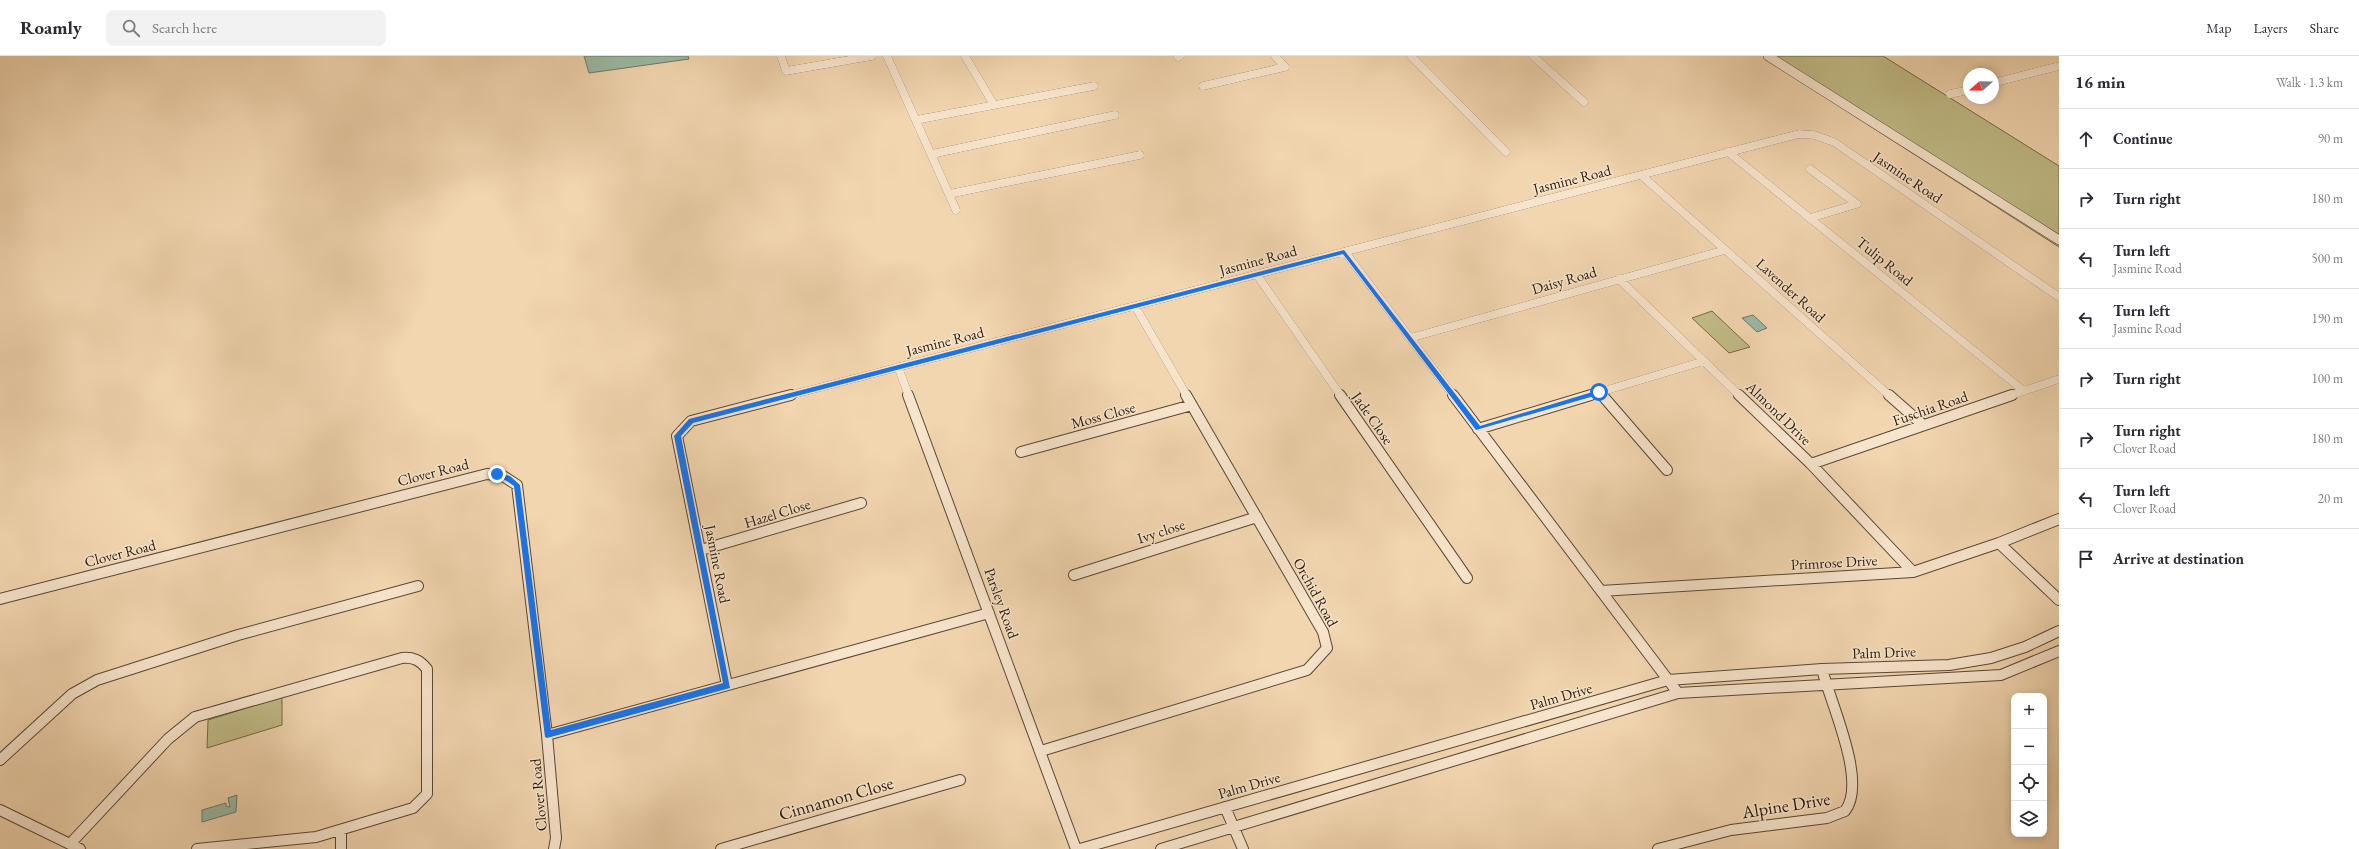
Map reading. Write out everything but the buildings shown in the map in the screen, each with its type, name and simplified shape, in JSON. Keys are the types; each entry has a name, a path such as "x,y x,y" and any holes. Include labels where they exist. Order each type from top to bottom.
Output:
{"street":[{"path":"781,56 786,71 872,56"},
{"path":"887,56 956,210"},
{"path":"964,56 994,105"},
{"path":"1202,86 1280,70 1285,67 1276,56"},
{"path":"1411,56 1506,152"},
{"path":"1533,56 1584,102"},
{"path":"1768,56 2059,240"},
{"path":"1999,81 2059,66"},
{"path":"916,120 1094,86"},
{"path":"1950,94 1963,91"},
{"path":"932,154 1115,115"},
{"name":"Jasmine Road","path":"727,685 677,436 691,421 1799,134 1814,135 1834,142 2059,297"},
{"name":"Tulip Road","path":"1728,152 2024,391"},
{"path":"949,194 1140,155"},
{"path":"1810,169 1857,204 1810,218"},
{"name":"Lavender Road","path":"1641,175 1923,425"},
{"name":"Daisy Road","path":"1410,338 1725,250"},
{"path":"1344,252 1678,693"},
{"name":"Jade Close","path":"1256,275 1467,578"},
{"name":"Almond Drive","path":"1619,279 1811,464 1913,572"},
{"name":"Orchid Road","path":"1041,751 1307,670 1327,648 1323,632 1135,306"},
{"path":"1478,428 1704,361"},
{"name":"Parsley Road","path":"898,368 1076,849"},
{"name":"Fuschia Road","path":"1811,464 2059,379"},
{"path":"1599,392 1667,470"},
{"name":"Moss Close","path":"1021,452 1192,405"},
{"name":"Clover Road","path":"0,599 487,474 497,474 507,478 517,485 547,735 556,838 554,849"},
{"name":"Hazel Close","path":"701,550 861,502"},
{"name":"Ivy close","path":"1074,575 1257,517"},
{"name":"Primrose Drive","path":"1601,591 1913,572 1999,543 2059,519"},
{"path":"1999,543 2059,600"},
{"path":"0,760 72,694 97,680 238,635 418,586"},
{"path":"547,735 989,613"},
{"name":"Palm Drive","path":"1080,849 1668,680 1822,669 1950,665 1991,658 2025,647 2059,631"},
{"name":"Palm Drive","path":"1162,849 1678,693 2001,675 2059,651"},
{"path":"0,810 75,847 168,739 195,717 402,658 413,657 422,662 427,669 427,794 413,808 341,831 316,837 197,849"},
{"name":"Alpine Drive","path":"1658,849 1693,838 1776,823 1819,820 1842,813 1851,801 1852,786 1844,742 1825,685 1822,669"},
{"name":"Cinnamon Close","path":"721,849 960,780"},
{"path":"1224,807 1243,849"},
{"path":"341,831 341,849"}],"shaded area":[{"path":"584,56 688,56 689,59 589,73"},
{"path":"1770,56 1883,56 2059,166 2059,247 1856,117"},
{"path":"1712,311 1750,347 1729,353 1692,318"},
{"path":"1753,315 1767,328 1757,332 1742,318"},
{"path":"282,697 282,725 207,748 208,720"},
{"path":"237,795 236,812 202,822 202,810 226,803 226,806 230,807 228,798"}],"route":[{"path":"497,474 507,478 517,485 547,735 727,685 677,436 691,421 1344,252 1478,428 1599,392"}]}
